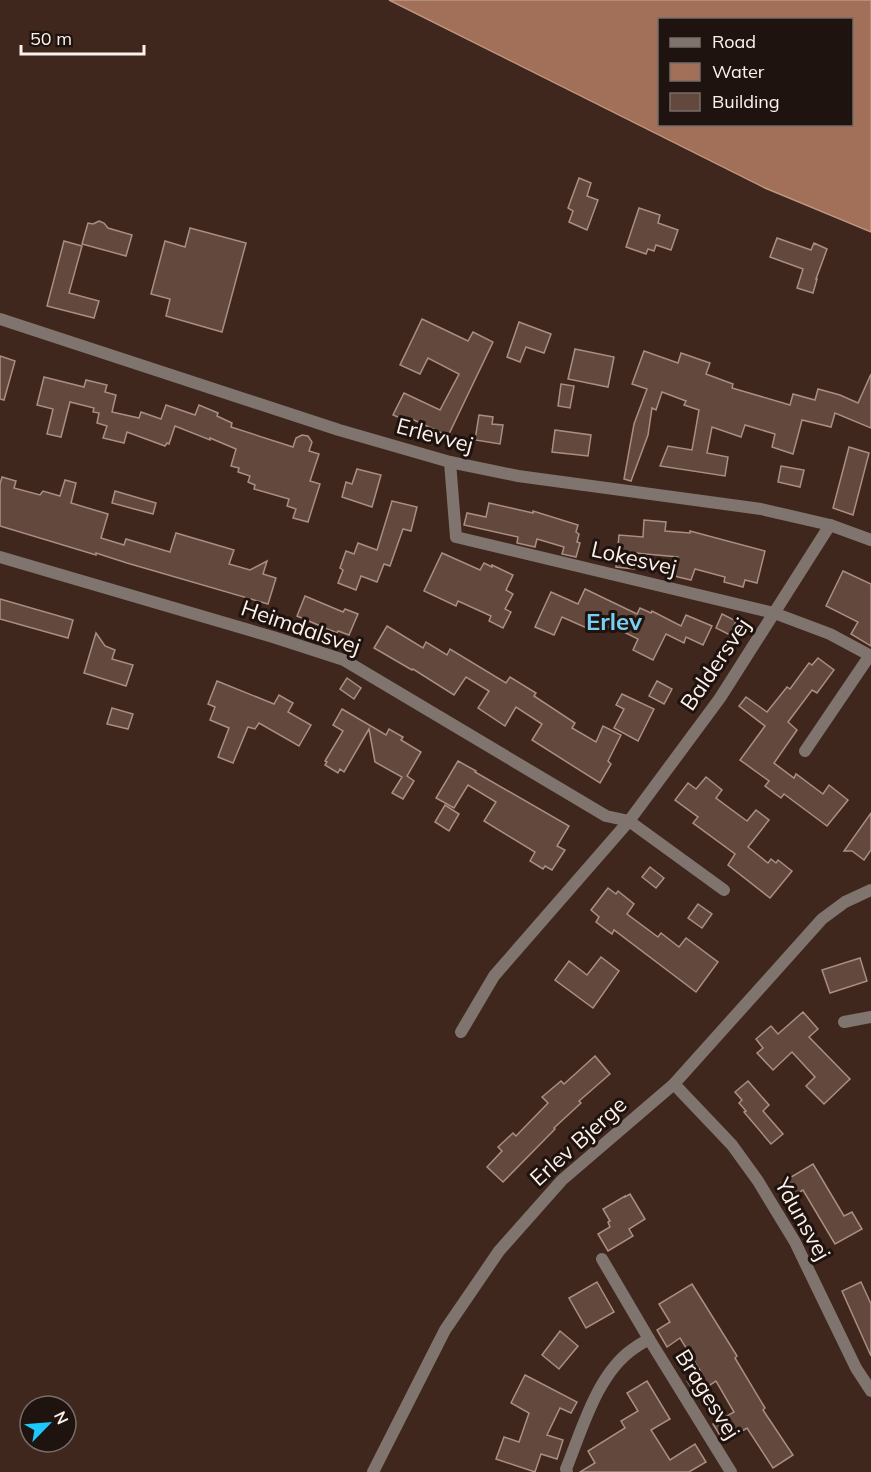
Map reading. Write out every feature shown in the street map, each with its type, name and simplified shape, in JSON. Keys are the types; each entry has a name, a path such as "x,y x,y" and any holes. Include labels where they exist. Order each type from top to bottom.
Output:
{"street":[{"name":"Erlevvej","path":"0,319 339,430 450,462 518,476 761,509 830,525 871,540"},
{"name":"Lokesvej","path":"450,462 456,537 774,613 830,634 870,655 805,751"},
{"name":"Baldersvej","path":"461,1032 494,976 629,821 720,698 830,525"},
{"name":"Heimdalsvej","path":"0,557 344,660 606,816 629,821"},
{"path":"629,821 724,890"},
{"name":"Erlev Bjerge","path":"373,1472 445,1330 498,1251 562,1180 674,1083 822,919 846,902 871,890"},
{"path":"844,1022 871,1017"},
{"name":"Ydunsvej","path":"674,1083 732,1145 758,1181 795,1242 856,1368 871,1391"},
{"name":"Bragesvej","path":"603,1259 731,1472"},
{"name":"Bragesvej","path":"567,1472 566,1469 594,1397 615,1365 631,1349 649,1339"}],"water":[{"path":"389,0 871,0 871,232 765,188"}],"building":[{"path":"579,178 591,183 587,196 598,200 587,230 569,222 573,211 568,208"},
{"path":"639,208 660,215 658,223 678,230 671,250 656,245 654,251 648,249 646,254 626,247"},
{"path":"99,221 108,228 132,235 126,256 82,244 88,223 93,224"},
{"path":"190,228 246,243 222,332 166,316 170,299 151,294 165,241 185,247"},
{"path":"777,238 811,250 814,243 827,249 813,293 797,288 803,269 770,257"},
{"path":"64,241 82,246 69,293 99,301 94,318 47,306"},
{"path":"422,319 468,341 473,332 493,342 448,436 412,419 411,423 393,415 404,393 440,410 459,374 428,358 420,374 400,365"},
{"path":"519,322 551,334 544,353 526,347 520,362 507,357"},
{"path":"575,349 614,357 608,387 568,379"},
{"path":"644,351 678,363 681,353 710,363 706,374 733,384 732,388 790,405 793,394 815,400 818,389 858,403 871,374 871,428 835,413 831,427 802,420 793,454 772,447 775,434 745,425 741,437 712,427 707,453 728,457 725,476 660,466 668,446 692,450 699,410 684,405 686,401 662,392 656,410 652,408 648,435 631,481 624,479 634,424 647,389 632,384"},
{"path":"0,356 15,361 4,400 0,399"},
{"path":"44,377 84,387 86,380 107,385 105,392 116,395 112,412 139,418 141,412 161,419 166,405 195,415 199,405 218,413 217,416 232,423 231,427 293,447 296,438 302,435 308,436 312,442 309,451 319,454 310,481 320,484 308,522 293,518 296,509 287,506 289,499 254,489 255,485 248,482 250,476 238,472 239,468 231,466 236,449 175,426 169,444 165,446 127,432 124,443 103,438 107,426 97,423 99,413 93,412 94,408 70,402 61,437 47,434 53,409 37,405"},
{"path":"561,384 574,386 570,408 558,406"},
{"path":"479,415 493,417 492,424 503,425 500,444 475,440"},
{"path":"555,430 591,435 588,456 552,452"},
{"path":"849,447 869,453 853,515 833,508"},
{"path":"781,466 804,470 800,487 778,482"},
{"path":"357,469 381,475 372,507 342,497 346,482 352,484"},
{"path":"2,477 16,481 14,488 40,495 43,491 60,496 65,480 76,483 71,503 108,514 101,538 124,545 126,539 170,552 176,533 234,550 229,564 250,570 267,561 263,574 276,578 268,604 0,526"},
{"path":"115,491 156,503 153,514 112,503"},
{"path":"392,501 417,507 411,531 403,529 390,566 384,564 377,582 361,576 356,590 338,583 346,551 354,554 358,543 377,550"},
{"path":"489,503 533,513 533,511 578,525 577,542 580,543 576,557 562,554 564,547 537,539 535,547 517,543 518,537 464,525 467,513 486,517"},
{"path":"644,520 666,522 665,531 690,533 690,531 765,551 757,583 745,580 743,587 724,582 725,577 695,569 691,580 678,577 673,575 678,557 636,553 634,569 616,567 619,535 643,537"},
{"path":"442,553 480,570 484,563 513,575 506,590 513,594 505,609 511,612 503,628 489,621 491,616 458,601 456,606 424,591"},
{"path":"843,571 871,584 871,646 851,634 858,622 826,606"},
{"path":"585,589 637,614 640,608 651,613 652,611 681,626 686,615 712,626 703,645 686,637 684,643 666,634 653,660 633,650 638,639 612,626 610,628 593,620 589,629 562,617 554,635 535,627 551,592 578,604"},
{"path":"305,596 343,612 345,609 358,614 349,635 338,631 337,633 297,616"},
{"path":"0,599 73,620 68,638 0,619"},
{"path":"722,614 736,621 730,635 716,628"},
{"path":"387,626 423,648 426,642 447,655 450,649 506,683 510,677 536,693 534,696 575,723 572,728 596,742 603,726 621,735 608,761 611,764 600,783 532,740 542,724 516,707 505,726 478,708 489,691 466,677 454,695 374,648"},
{"path":"96,633 105,646 115,650 112,659 133,665 126,686 84,673"},
{"path":"818,658 834,670 817,693 812,690 788,722 797,730 774,763 794,778 796,774 823,794 829,785 848,800 827,826 784,794 781,798 765,786 769,781 740,760 765,726 739,706 746,697 767,712 787,687 790,689 809,663 812,665"},
{"path":"347,678 361,688 354,699 340,689"},
{"path":"217,681 274,704 279,695 293,703 288,712 311,725 299,746 259,723 255,729 248,727 233,763 218,757 229,728 210,720 215,707 208,704"},
{"path":"657,681 672,689 664,704 649,696"},
{"path":"622,694 654,709 638,741 614,728 624,709 616,705"},
{"path":"112,708 133,714 128,729 107,724"},
{"path":"342,709 386,735 389,729 403,737 401,740 421,752 407,776 414,781 403,799 392,793 402,777 375,762 369,729 344,772 340,769 338,773 325,765 327,762 325,761 343,731 333,725"},
{"path":"458,761 569,826 557,846 565,850 552,870 545,866 543,869 530,861 535,852 484,821 496,802 468,785 454,808 436,798"},
{"path":"706,777 722,790 716,798 747,821 756,810 769,820 748,847 768,863 771,859 776,863 778,860 792,871 770,898 728,865 735,854 693,823 698,817 675,800 688,783 696,789"},
{"path":"445,805 459,814 449,831 435,822"},
{"path":"871,813 871,850 864,860 852,851 844,851"},
{"path":"650,867 664,878 656,888 642,877"},
{"path":"608,888 616,894 618,891 634,904 627,914 658,937 661,933 679,947 686,938 718,962 696,992 614,930 612,934 596,922 599,917 591,910"},
{"path":"698,904 712,914 702,928 688,918"},
{"path":"601,957 619,971 593,1008 555,980 569,961 587,975"},
{"path":"860,958 867,981 830,993 822,970"},
{"path":"803,1012 818,1029 809,1037 850,1079 824,1104 806,1086 815,1077 792,1052 773,1070 757,1053 763,1048 756,1039 771,1026 778,1034"},
{"path":"595,1056 610,1074 579,1101 581,1103 503,1182 487,1167 502,1151 498,1147 513,1133 516,1136 548,1103 542,1097 561,1081 564,1084"},
{"path":"748,1081 769,1105 763,1111 783,1134 771,1144 739,1103 742,1100 735,1092"},
{"path":"813,1164 844,1216 852,1212 862,1229 835,1244 803,1190 790,1198 781,1183"},
{"path":"630,1194 645,1219 629,1229 633,1236 608,1251 598,1234 610,1227 608,1222 610,1221 603,1209"},
{"path":"597,1282 614,1312 586,1328 569,1298"},
{"path":"861,1282 871,1304 871,1356 842,1291"},
{"path":"692,1284 737,1356 735,1358 765,1408 763,1410 793,1455 773,1468 747,1428 724,1442 713,1424 734,1412 716,1381 696,1394 687,1381 701,1372 680,1338 667,1347 657,1330 670,1322 659,1304"},
{"path":"560,1331 578,1346 559,1369 542,1355"},
{"path":"525,1375 577,1402 571,1413 560,1408 547,1435 563,1440 557,1459 541,1454 535,1472 496,1459 504,1437 519,1442 529,1413 511,1403"},
{"path":"647,1381 670,1419 651,1430 670,1460 695,1444 706,1462 689,1472 580,1472 595,1463 588,1451 625,1428 621,1421 638,1411 627,1393"}],"district":[{"name":"Erlev","path":"614,621"}]}
